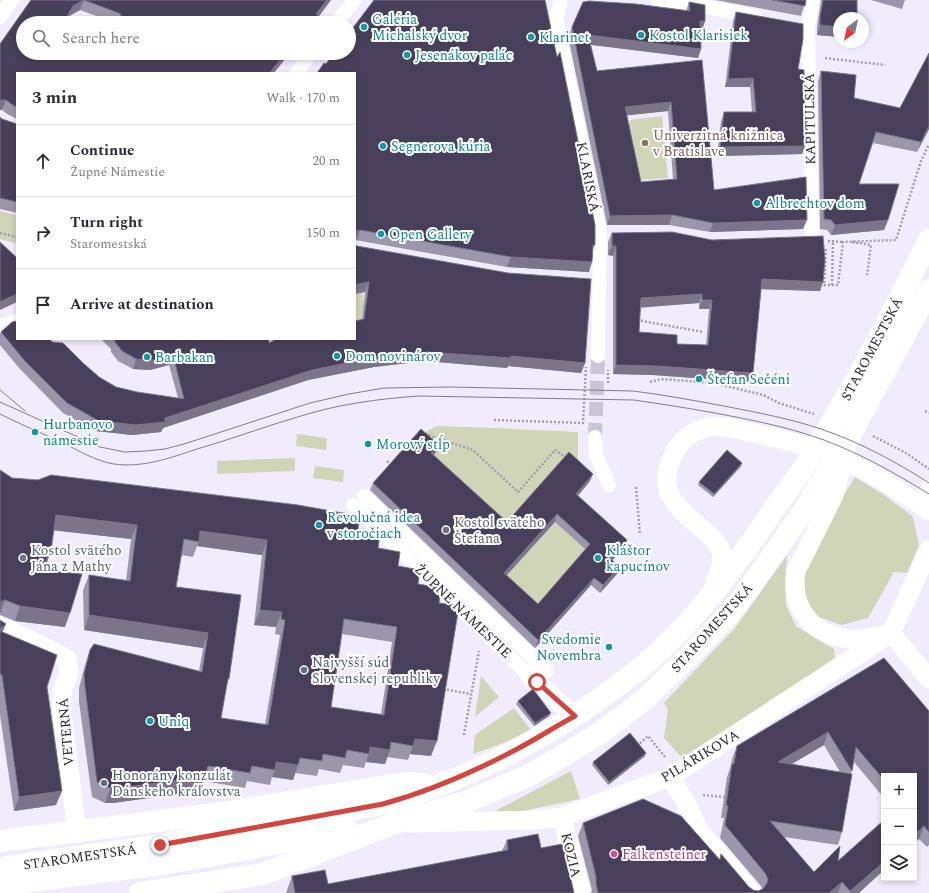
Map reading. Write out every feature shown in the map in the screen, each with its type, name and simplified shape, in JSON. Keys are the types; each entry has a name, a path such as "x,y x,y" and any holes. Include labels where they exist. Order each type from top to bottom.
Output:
{"main road":[{"name":"STAROMESTSKÁ","path":"0,868 160,845 383,804 413,796 487,765 575,716 639,670 684,626 712,595 744,553 809,460 840,408 929,240"},
{"name":"STAROMESTSKÁ","path":"140,893 263,874 395,823 466,802 530,775 596,736 646,697 688,658 730,613 748,590 805,509 850,435 929,290"},
{"name":"STAROMESTSKÁ","path":"0,841 215,814 405,783 441,784"},
{"name":"STAROMESTSKÁ","path":"0,885 162,864 395,823"}],"street":[{"path":"0,17 12,0"},
{"path":"342,16 355,0"},
{"name":"KLARISKÁ","path":"561,0 556,18 600,234 598,356"},
{"path":"658,0 686,3 770,19"},
{"name":"KAPITULSKÁ","path":"813,0 808,26 809,57 824,241"},
{"path":"793,23 808,26"},
{"path":"297,72 306,60"},
{"path":"600,234 615,234"},
{"path":"796,238 824,241"},
{"path":"584,280 600,281"},
{"path":"0,326 16,321"},
{"path":"712,595 722,555 714,540 681,511 669,493 667,483 668,471 672,456 684,440 695,432 709,427 725,427 761,434 821,451 928,501"},
{"path":"850,435 834,495 796,571 794,580 795,594 805,617 827,634 839,638 852,639 870,638 891,633"},
{"path":"595,437 596,455 609,485"},
{"path":"364,496 538,673"},
{"name":"ŽUPNÉ NÁMESTIE","path":"352,505 482,630 538,673 575,716"},
{"path":"891,633 929,550"},
{"name":"VETERNÁ","path":"0,626 49,648 67,659 69,674 62,690 62,713 77,832"},
{"path":"891,633 929,679"},
{"name":"PILÁRIKOVA","path":"395,823 534,820 562,817 669,769 891,633"},
{"path":"669,769 699,830 752,893"},
{"name":"KOZIA","path":"562,817 581,893"}],"path":[{"path":"809,57 885,65"},
{"path":"824,241 843,242 889,239 896,240 921,161 929,144"},
{"path":"0,233 16,237"},
{"path":"824,241 871,245 867,275"},
{"path":"824,241 824,285 838,285 843,242"},
{"path":"824,241 832,285"},
{"path":"637,320 703,332"},
{"path":"650,382 661,379 714,383 763,395 779,403"},
{"path":"494,420 583,423 585,382"},
{"path":"925,411 929,413"},
{"path":"422,433 473,450 518,492 556,450 572,462"},
{"path":"906,453 929,469"},
{"path":"636,487 640,535"},
{"path":"464,735 482,630"},
{"path":"443,689 471,694"},
{"path":"633,750 648,736 669,769"},
{"path":"703,794 724,797"}],"green space":[{"path":"662,116 668,178 640,180 629,126 630,120"},
{"path":"0,211 16,215 16,244 0,239"},
{"path":"363,293 364,304 359,343 356,338 356,294"},
{"path":"437,426 578,432 578,470 505,529 429,461 423,433"},
{"path":"297,434 327,438 326,450 296,446"},
{"path":"295,458 295,471 217,474 217,461"},
{"path":"315,466 344,470 343,482 313,478"},
{"path":"855,477 887,497 913,517 919,545 907,573 894,572 868,618 842,625 816,616 804,599 803,582 810,551"},
{"path":"555,522 588,552 535,611 502,580"},
{"path":"787,555 785,584 786,605 796,626 834,649 835,659 684,760 664,738 668,709 664,703 735,628"},
{"path":"481,676 499,697 475,717"},
{"path":"514,708 531,730 501,744 473,754 475,735"},
{"path":"571,771 580,799 499,816 497,810"}],"building":[{"path":"31,0 84,0 73,6 67,16 20,16"},
{"path":"84,0 327,0 316,14 318,15 317,16 121,16 121,14"},
{"path":"374,0 545,0 557,57 560,52 595,225 595,245 593,245 592,262 511,257 360,230 356,231 356,72 318,72 324,63 326,64 329,60 356,60 356,24"},
{"path":"772,0 806,0 805,6"},
{"path":"823,0 857,0 857,12 833,12 833,26 820,25"},
{"path":"589,1 636,4 690,11 689,2 705,5 705,21 700,21 701,49 588,35 597,71 702,60 714,190 806,177 807,220 713,223 672,215 610,216 572,27 583,2","holes":["671,102 677,179 641,182 625,107"]},
{"path":"736,12 803,24 803,39 798,69 804,70 805,146 720,147 724,112 756,112 753,78 728,79"},
{"path":"16,21 16,60 280,60 271,72 16,72 16,106 6,100 0,101 0,44"},
{"path":"929,53 929,126 921,142 876,132 859,184 899,184 888,220 835,225 831,220 824,219 821,71 856,75 854,98 900,108"},
{"path":"0,117 16,124 16,202 0,198"},
{"path":"672,232 712,240 823,236 825,260 823,282 762,279 753,373 657,366 616,365 616,246 612,246 612,233","holes":["702,294 702,300 712,300 708,345 677,344 677,335 639,332 641,298"]},
{"path":"0,242 16,257 16,294 0,302"},
{"path":"356,246 508,273 591,279 585,363 511,356 511,358 428,352 377,357 312,370 165,418 165,422 136,425 99,421 67,403 24,360 1,332 12,322 16,321 16,340 51,340 52,342 63,343 99,377 116,387 137,392 184,399 173,355 154,360 136,359 122,351 114,340 269,340 269,343 274,340 356,340 356,321 364,319 369,282 356,285"},
{"path":"421,429 439,445 431,453 507,522 569,452 593,474 576,494 627,540 610,558 619,567 603,585 594,578 538,640 373,483","holes":["557,514 590,544 538,604 504,573"]},
{"path":"727,450 742,463 714,494 699,482"},
{"path":"0,470 12,478 38,480 51,475 298,505 359,516 358,530 380,533 378,548 400,552 398,566 420,570 418,584 441,588 439,603 459,606 437,741 415,739 413,746 391,742 390,750 370,747 369,754 347,750 345,758 323,754 322,761 300,758 298,765 276,762 275,770 252,766 250,773 208,766 205,777 110,788 97,782 84,674 90,650 94,644 202,672 208,633 89,615 89,575 130,581 137,525 56,515 51,550 41,570 82,574 70,613 20,606 5,600 0,602","holes":["200,531 267,540 260,610 282,612 281,619 285,620 268,725 221,718 228,678 229,679 241,595 176,587 184,539 199,542","344,619 397,627 384,715 331,707"]},
{"path":"0,620 6,624 0,629"},
{"path":"0,631 57,655 47,687 62,791 19,797 2,675 0,674"},
{"path":"884,658 929,711 929,832 924,826 917,832 917,773 881,773 881,776 856,747 852,771 828,732 778,762 852,774 842,832 770,821 814,872 840,846 838,861 881,823 881,865 850,891 842,882 829,893 598,893 596,877 583,823 643,799 681,816 720,860 721,854 749,887 758,891 763,889 768,879 765,873 725,825 728,806 726,805 732,764 734,764 737,746"},
{"path":"533,689 551,713 535,723 518,701"},
{"path":"630,733 646,753 609,782 593,762"},
{"path":"538,834 541,848 568,843 572,861 567,862 574,893 295,893 292,876 325,870 328,884 508,850 507,840"}],"tunnel":[{"path":"595,437 598,356"}],"tram line":[{"path":"0,402 100,447 125,452 165,449 310,403 384,388 450,387 633,391 741,409 810,425 863,446 903,467 929,483"},
{"path":"0,390 25,411"},
{"path":"0,414 93,458 107,463 135,465 167,459 315,412 373,400 418,396 634,400 743,418 810,435 838,445 865,458 891,471 929,494"}],"place":[{"name":"Galéria Michalský dvor","path":"364,27"},
{"name":"Kostol Klarisiek","path":"641,35"},
{"name":"Klarinet","path":"531,37"},
{"name":"Jesenákov palác","path":"407,55"},
{"name":"Univerzitná knižnica v Bratislave","path":"645,143"},
{"name":"Segnerova kúria","path":"383,146"},
{"name":"Albrechtov dom","path":"757,203"},
{"name":"Open Gallery","path":"381,234"},
{"name":"Dom novinárov","path":"337,356"},
{"name":"Barbakan","path":"147,357"},
{"name":"Štefan Sečéni","path":"699,379"},
{"name":"Hurbanovo námestie","path":"35,432"},
{"name":"Morový stĺp","path":"368,444"},
{"name":"Revolučná idea v storočiach","path":"319,525"},
{"name":"Kostol svätého Štefana","path":"446,530"},
{"name":"Kostol svätého Jána z Mathy","path":"23,558"},
{"name":"Kláštor kapucínov","path":"598,558"},
{"name":"Svedomie Novembra","path":"609,647"},
{"name":"Najvyšší súd Slovenskej republiky","path":"304,670"},
{"name":"Uniq","path":"150,721"},
{"name":"Honorány konzulát Dánskeho kráľovstva","path":"104,783"},
{"name":"Falkensteiner","path":"614,854"}],"route":[{"path":"160,845 383,804 413,796 487,765 575,716 537,682"}]}
